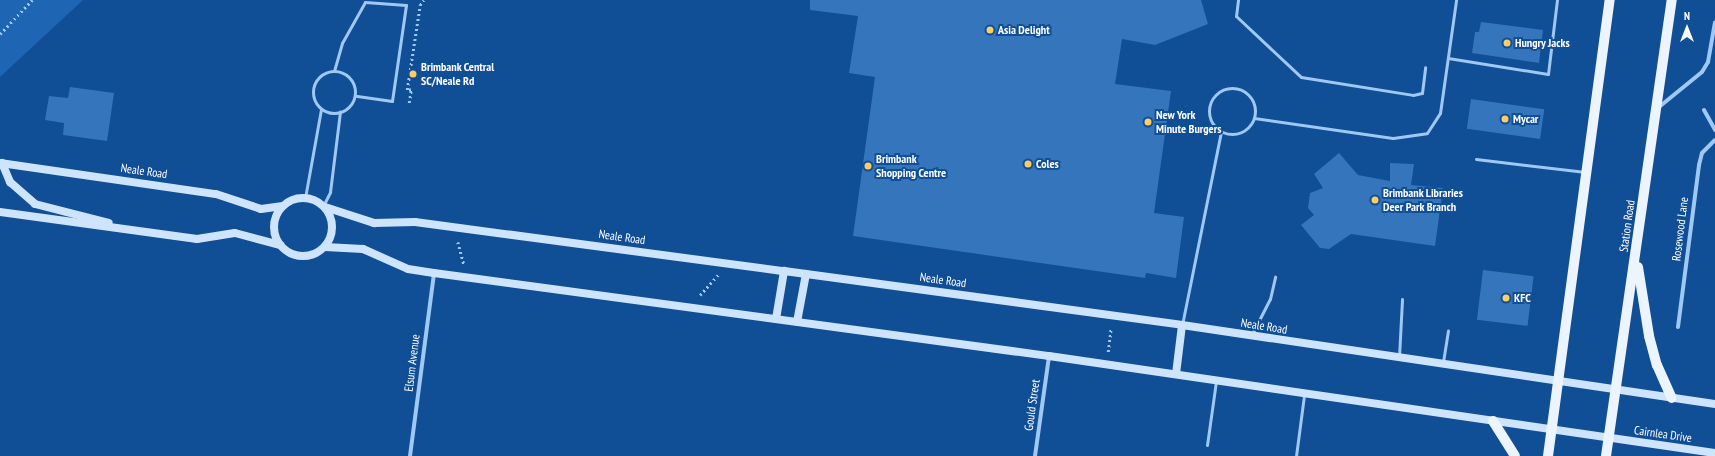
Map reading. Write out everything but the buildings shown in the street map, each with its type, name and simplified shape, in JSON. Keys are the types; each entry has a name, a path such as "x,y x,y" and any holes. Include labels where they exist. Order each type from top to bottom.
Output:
{"main road":[{"path":"1602,0 1607,24"},
{"path":"1548,456 1610,0"},
{"name":"Station Road","path":"1606,456 1672,0"},
{"path":"1637,249 1640,297 1649,336 1656,365 1672,398"},
{"path":"1493,421 1515,456"}],"street":[{"path":"1657,109 1702,72 1708,62 1715,23"},
{"path":"1704,110 1715,130"},
{"name":"Rosewood Lane","path":"1678,327 1699,165 1702,153 1715,140"},
{"path":"1,163 10,182 35,204 148,233"},
{"name":"Neale Road","path":"1,163 216,194 261,209 283,206"},
{"path":"280,245 274,227 283,206 305,198 324,207 332,227 325,247"},
{"name":"Neale Road","path":"324,207 374,223 423,223 784,271 1182,325 1442,365 1615,389"},
{"path":"0,212 148,233 211,239 235,233 280,245 291,253 304,256 325,247 363,249 408,269 434,273 1049,356 1552,429"},
{"path":"776,319 784,271"},
{"name":"Elsum Avenue","path":"410,456 434,273"},
{"path":"797,322 806,274"},
{"path":"1176,374 1182,325"},
{"name":"Gould Street","path":"1035,456 1049,356"},
{"path":"1615,389 1715,404"},
{"name":"Cairnlea Drive","path":"1552,429 1715,453"}],"lane":[{"path":"1238,0 1236,16 1301,76 1413,95 1422,93 1425,66"},
{"path":"1254,118 1392,138 1416,137 1433,127 1440,113 1456,0"},
{"path":"1448,58 1548,74 1557,0"},
{"path":"334,71 347,30 365,2 406,5 392,101 355,96"},
{"path":"305,198 321,110 314,99 314,86 321,76 334,71 350,79 355,96 351,105 340,112 321,110"},
{"path":"1182,325 1221,132 1208,114 1211,100 1222,90 1244,91 1254,103 1254,118 1244,130 1221,132"},
{"path":"324,207 330,192 340,112"},
{"path":"1476,159 1587,172"},
{"path":"1252,336 1270,300 1274,277"},
{"path":"1399,358 1402,299"},
{"path":"1442,365 1448,330"},
{"path":"1207,445 1216,380"},
{"path":"1296,456 1304,393"}],"path":[{"path":"0,34 32,0"},
{"path":"409,103 411,90 407,90 420,5 424,0"},
{"path":"459,239 465,266"},
{"path":"697,300 722,269"},
{"path":"1107,354 1112,324"}],"shaded area":[{"path":"0,0 83,0 0,77"}],"place":[{"name":"Asia Delight","path":"990,30"},
{"name":"Hungry Jacks","path":"1507,43"},
{"name":"Brimbank Central SC/Neale Rd","path":"413,74"},
{"name":"Mycar","path":"1505,119"},
{"name":"New York Minute Burgers","path":"1148,122"},
{"name":"Coles","path":"1028,164"},
{"name":"Brimbank Shopping Centre","path":"868,166"},
{"name":"Brimbank Libraries Deer Park Branch","path":"1375,200"},
{"name":"KFC","path":"1506,298"}]}
